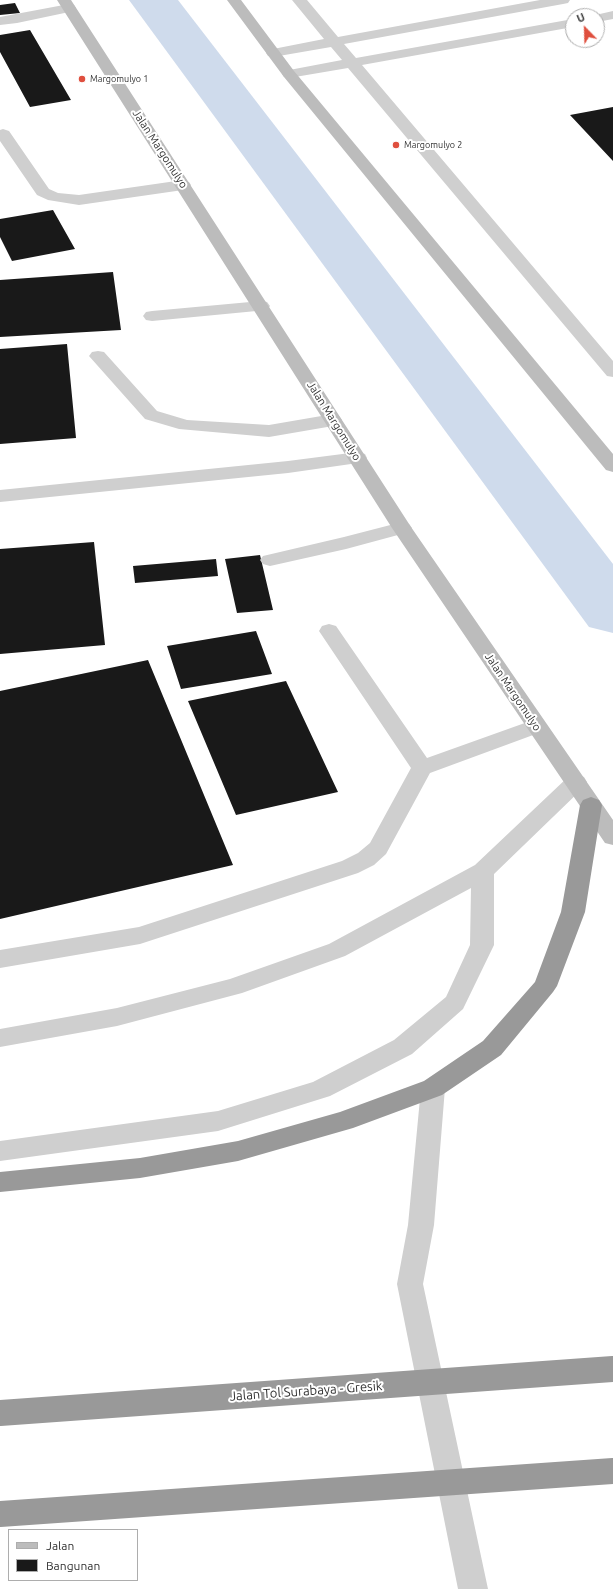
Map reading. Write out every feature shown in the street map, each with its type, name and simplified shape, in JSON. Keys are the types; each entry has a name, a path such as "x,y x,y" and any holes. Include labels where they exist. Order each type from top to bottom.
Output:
{"highway":[{"path":"0,1182 140,1168 238,1151 344,1121 433,1088 492,1048 545,986 573,912 591,805"},
{"name":"Jalan Tol Surabaya - Gresik","path":"0,1413 613,1369"},
{"path":"0,1514 613,1470"}],"main road":[{"path":"234,0 289,74 613,466"},
{"name":"Jalan Margomulyo","path":"66,4 183,184 402,528 613,838"}],"lane":[{"path":"299,0 613,372"},
{"path":"273,54 563,0"},
{"path":"0,21 17,19 66,4"},
{"path":"289,74 565,24"},
{"path":"4,134 43,192 54,197 79,200 183,184"},
{"path":"152,316 261,306"},
{"path":"98,356 151,415 186,425 269,431 333,420"},
{"path":"0,496 288,467 358,458"},
{"path":"270,560 346,543 402,528"},
{"path":"329,631 422,768"},
{"path":"0,959 140,935 350,867 366,859 378,848 422,768 536,726"},
{"path":"0,1038 117,1017 234,987 337,950 483,871 576,782"},
{"path":"0,1151 218,1121 321,1089 403,1047 455,1003 482,945 483,871"},
{"path":"433,1088 421,1225 410,1284 472,1589"}],"building":[{"path":"15,3 20,13 0,15 0,5"},
{"path":"30,30 71,100 30,107 0,52 0,35"},
{"path":"613,107 613,161 570,115"},
{"path":"53,210 75,249 12,261 0,237 0,219"},
{"path":"113,272 121,330 0,337 0,280"},
{"path":"67,344 76,438 0,444 0,349"},
{"path":"94,542 105,645 0,654 0,549"},
{"path":"260,555 273,610 237,613 225,559"},
{"path":"216,559 218,576 135,583 133,566"},
{"path":"256,631 272,674 181,689 167,646"},
{"path":"148,660 233,865 0,919 0,691"},
{"path":"286,681 338,792 236,815 188,701"}],"waterway":[{"path":"153,0 613,611"}],"place":[{"name":"Margomulyo 1","path":"82,79"},
{"name":"Margomulyo 2","path":"396,145"}]}
